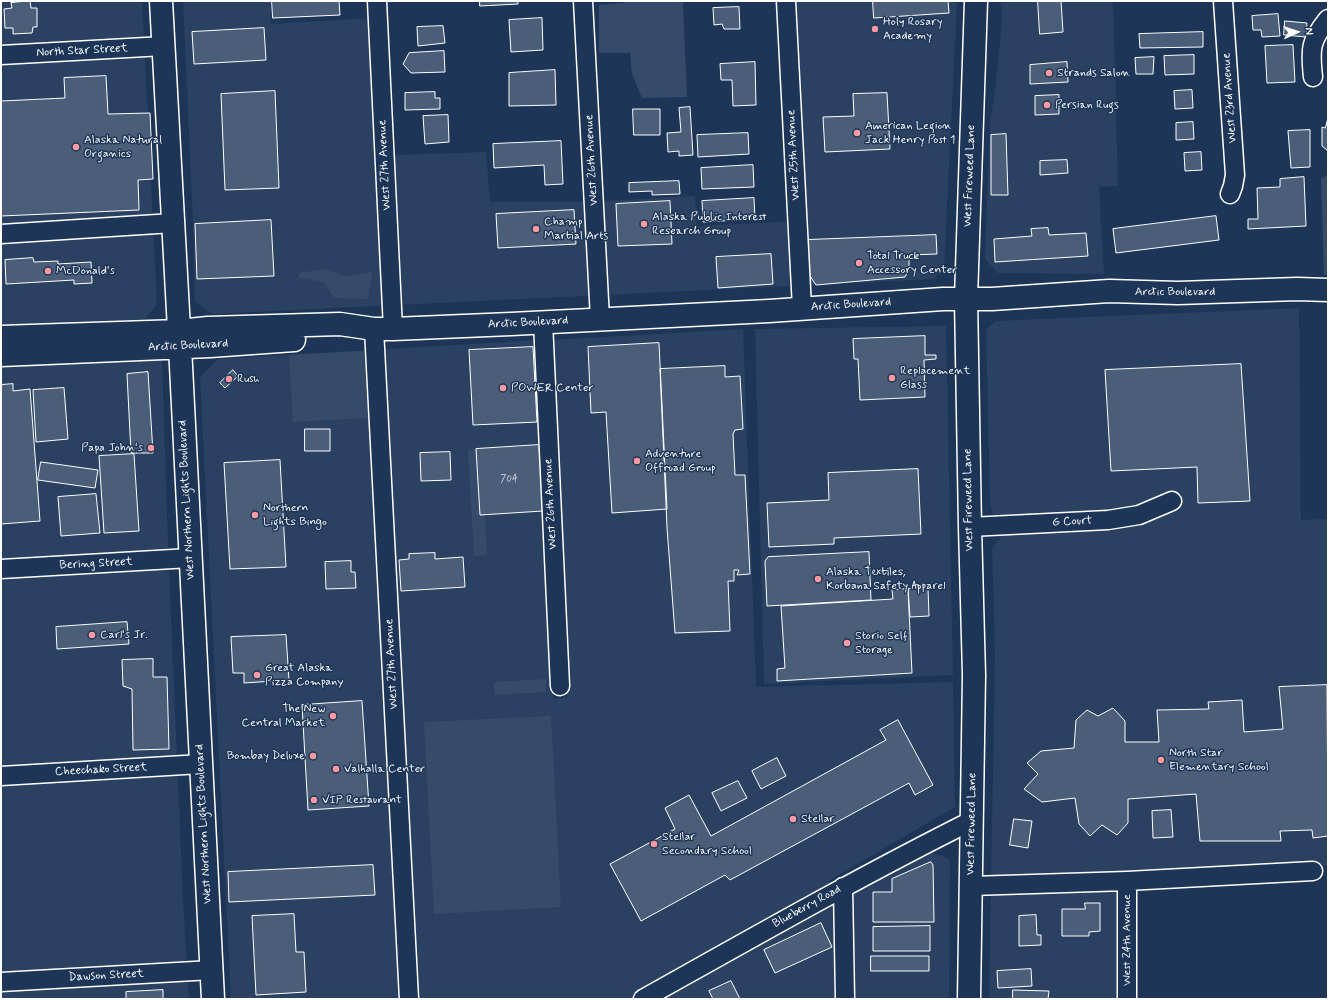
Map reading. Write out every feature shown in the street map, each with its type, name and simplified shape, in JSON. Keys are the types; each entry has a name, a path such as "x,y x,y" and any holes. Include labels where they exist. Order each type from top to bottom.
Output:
{"main road":[{"name":"West Northern Lights Boulevard","path":"161,1 213,999"},
{"name":"West Fireweed Lane","path":"968,999 974,675 966,298 976,1"},
{"name":"Arctic Boulevard","path":"1,338 179,339 341,337 384,329 600,319 966,298 992,299 1109,291 1178,293 1297,289 1328,290"},
{"name":"Arctic Boulevard","path":"1,355 179,339"}],"street":[{"name":"West 27th Avenue","path":"377,1 384,329 409,999"},
{"name":"West 26th Avenue","path":"583,1 600,319"},
{"name":"West 25th Avenue","path":"786,1 802,308"},
{"name":"West 23rd Avenue","path":"1223,1 1235,175 1230,194"},
{"path":"1313,77 1311,53 1316,33 1328,19"},
{"name":"North Star Street","path":"1,55 164,46"},
{"path":"1,234 173,223"},
{"name":"West 26th Avenue","path":"543,322 560,686"},
{"name":"G Court","path":"970,527 1108,520 1139,515 1172,501"},
{"name":"Bering Street","path":"1,569 190,558"},
{"name":"Cheechako Street","path":"1,776 201,764"},
{"name":"Blueberry Road","path":"643,999 843,887 972,820"},
{"path":"971,886 1127,881 1313,871"},
{"name":"West 24th Avenue","path":"1127,881 1127,999"},
{"path":"843,887 845,999"},
{"name":"Dawson Street","path":"1,982 212,970"}],"shaded area":[{"path":"1,1 142,1 157,304 145,319 1,327"},
{"path":"183,1 270,1 271,24 373,18 379,213 394,155 486,152 490,202 584,202 695,196 697,226 802,221 792,1 957,1 944,269 933,279 212,314 195,301"},
{"path":"624,1 683,1 687,97 642,98 632,74 630,53 599,53 599,5 624,3"},
{"path":"1001,1 1113,1 1118,186 1099,187 1104,274 998,273 985,259 990,122 996,84 1002,21"},
{"path":"1328,175 1328,275 1324,275 1321,178"},
{"path":"325,269 345,276 372,272 368,299 334,298 324,282 299,278 299,273"},
{"path":"1299,308 1301,520 1328,519 1328,866 1120,872 1120,999 989,999 995,654 992,549 998,540 1000,540 990,503 986,329 996,321"},
{"path":"946,326 953,675 764,684 755,329"},
{"path":"743,329 756,687 953,682 955,807 830,880 833,912 835,999 231,999 200,377 218,359 538,340 547,510 553,699 567,698 551,340"},
{"path":"364,351 368,418 293,422 289,355"},
{"path":"162,359 183,901 189,999 2,999 1,366"},
{"path":"476,449 485,514 487,555 474,556 468,450"},
{"path":"546,679 546,692 494,695 494,682"},
{"path":"551,716 561,907 434,914 424,722"},
{"path":"932,853 950,859 949,999 850,999 851,896"}],"building":[{"path":"30,1 31,8 37,8 37,27 33,27 32,33 13,34 13,28 5,28 4,9 12,8 11,3"},
{"path":"272,1 339,1 340,15 273,18"},
{"path":"480,1 518,1 518,4 480,6"},
{"path":"873,1 948,1 949,13 874,18"},
{"path":"1038,1 1061,1 1063,32 1040,34"},
{"path":"739,7 740,29 724,29 722,24 714,25 713,8"},
{"path":"1278,14 1280,36 1262,37 1261,30 1253,30 1252,16"},
{"path":"542,18 543,50 511,52 509,20"},
{"path":"1285,21 1307,23 1306,37 1284,35"},
{"path":"443,26 445,43 418,46 417,27"},
{"path":"264,28 266,60 194,64 192,32"},
{"path":"1203,32 1203,47 1140,48 1139,34"},
{"path":"1293,45 1295,82 1267,83 1265,46"},
{"path":"444,51 445,72 411,73 403,64 409,53"},
{"path":"1194,55 1194,74 1165,75 1164,56"},
{"path":"1154,57 1153,74 1136,74 1135,58"},
{"path":"755,62 756,105 733,106 732,80 721,80 720,64"},
{"name":"Strands Salon","path":"1067,62 1068,82 1030,84 1030,65"},
{"path":"555,70 556,105 509,106 509,73"},
{"name":"Alaska Natural Organics","path":"106,76 108,114 150,113 153,179 138,180 139,210 1,216 1,101 65,98 64,78"},
{"path":"1192,90 1193,108 1175,109 1174,91"},
{"path":"275,91 279,188 225,190 221,94"},
{"path":"435,92 435,98 440,98 440,109 405,110 405,93"},
{"name":"American Legion Jack Henry Post 1","path":"887,93 890,149 825,152 823,117 854,116 853,94"},
{"name":"Persian Rugs","path":"1059,95 1059,114 1035,115 1035,96"},
{"path":"690,107 693,155 679,156 679,151 668,152 667,133 681,132 679,108"},
{"path":"633,109 660,109 660,135 634,135"},
{"path":"448,115 449,142 425,144 423,116"},
{"path":"1328,118 1328,151 1322,146 1322,127 1325,128"},
{"path":"1193,122 1194,139 1176,140 1176,123"},
{"path":"1310,130 1310,167 1291,168 1288,131"},
{"path":"748,133 749,154 698,157 697,135"},
{"path":"1006,134 1008,195 991,195 991,135"},
{"path":"561,141 563,184 545,185 544,165 494,168 493,144"},
{"path":"1201,152 1202,170 1185,171 1184,153"},
{"path":"1067,160 1068,173 1040,175 1040,161"},
{"path":"753,165 754,187 702,189 701,168"},
{"path":"1304,177 1306,226 1248,229 1248,219 1258,219 1257,188 1280,187 1280,179"},
{"path":"679,181 680,194 652,195 652,191 629,192 629,183"},
{"path":"754,198 755,219 703,222 702,201"},
{"name":"Alaska Public Interest Research Group","path":"670,201 672,244 618,246 616,204"},
{"name":"Champ Martial Arts","path":"574,210 576,244 498,248 496,214"},
{"path":"1216,216 1219,240 1116,253 1113,229"},
{"path":"271,220 274,276 197,279 195,224"},
{"path":"1048,228 1049,235 1086,233 1088,256 995,262 994,239 1032,236 1031,229"},
{"name":"Total Truck Accessory Center","path":"936,235 937,254 909,255 909,270 905,277 816,285 810,276 807,240"},
{"path":"771,254 773,284 718,288 716,257"},
{"name":"McDonald's","path":"33,258 34,262 58,261 58,264 91,262 92,283 74,284 74,280 6,284 5,260"},
{"name":"Replacement Glass","path":"925,336 925,355 936,355 936,359 924,360 925,397 860,400 858,359 854,359 853,339"},
{"name":"Adventure Offroad Group","path":"659,343 667,509 612,513 606,412 591,413 588,347"},
{"name":"POWER Center","path":"533,347 537,422 473,425 469,350"},
{"path":"1241,364 1250,501 1198,503 1197,467 1111,471 1105,370"},
{"path":"725,366 725,377 740,376 743,429 735,430 733,434 735,475 745,475 750,574 737,575 739,570 734,570 734,581 728,581 730,631 675,633 667,528 660,369"},
{"name":"Rush","path":"233,370 238,376 225,388 220,383"},
{"path":"148,372 153,453 131,453 127,374"},
{"path":"13,384 13,391 30,389 40,521 1,524 1,385"},
{"path":"64,388 68,439 36,442 33,390"},
{"path":"305,429 330,429 330,451 305,451"},
{"path":"539,445 543,511 480,515 476,449"},
{"path":"450,452 451,480 421,481 420,453"},
{"path":"134,454 139,531 104,533 99,456"},
{"name":"Northern Lights Bingo","path":"280,460 286,567 230,569 224,463"},
{"path":"41,462 98,470 95,488 38,480"},
{"path":"918,469 921,534 834,538 834,544 769,547 767,503 829,500 828,473"},
{"path":"96,494 100,533 61,536 58,497"},
{"name":"Alaska Textiles, Korbana Safety Apparel","path":"869,552 871,600 767,606 765,561 768,557"},
{"path":"435,553 435,559 463,557 465,587 401,591 399,560 409,559 409,554"},
{"path":"351,561 351,572 355,572 356,588 326,589 325,562"},
{"path":"928,588 929,616 910,617 908,589"},
{"name":"Storio Self Storage","path":"908,589 912,673 777,681 777,669 785,668 781,606 893,599 892,590"},
{"name":"Carl's Jr.","path":"127,622 129,644 57,649 56,627"},
{"path":"286,635 289,680 244,683 244,673 233,673 231,637"},
{"path":"153,659 153,677 167,677 169,749 133,750 132,689 123,686 122,660"},
{"path":"1327,685 1328,836 1313,838 1312,830 1280,831 1281,841 1200,841 1196,794 1128,799 1128,823 1117,835 1102,825 1090,836 1079,824 1075,798 1042,802 1024,789 1038,774 1027,763 1041,751 1074,748 1076,720 1087,710 1098,716 1113,708 1125,721 1125,742 1159,742 1157,710 1209,709 1208,702 1242,700 1244,732 1283,729 1279,687"},
{"name":"Valhalla Center","path":"362,701 369,806 308,810 302,705"},
{"name":"Stellar","path":"898,720 933,785 915,795 909,783 730,880 725,875 641,921 610,864 675,829 665,808 689,795 711,836 886,740 880,730"},
{"path":"777,758 786,776 761,789 752,771"},
{"path":"738,781 747,798 721,811 712,793"},
{"path":"1171,810 1173,837 1153,838 1152,811"},
{"path":"1014,819 1032,821 1028,848 1010,845"},
{"path":"931,862 933,865 934,922 873,922 873,892 892,892 892,879"},
{"path":"373,865 375,895 229,902 228,872"},
{"path":"1085,903 1100,903 1100,931 1089,932 1089,936 1062,936 1062,909 1085,909"},
{"path":"294,914 296,952 304,952 306,992 256,995 252,916"},
{"path":"1036,915 1037,935 1041,935 1041,945 1019,946 1019,916"},
{"path":"821,923 832,947 775,973 764,950"},
{"path":"930,926 930,951 873,951 873,927"},
{"path":"871,956 929,956 929,971 871,971"},
{"path":"1031,969 1032,986 998,988 997,971"},
{"path":"731,981 740,999 713,999 709,991"},
{"path":"163,990 163,999 126,999 126,992"},
{"path":"1013,990 1049,991 1048,999 1013,999"}],"place":[{"name":"Holy Rosary Academy","path":"875,29"},
{"name":"Strands Salon","path":"1049,73"},
{"name":"Persian Rugs","path":"1047,105"},
{"name":"American Legion Jack Henry Post 1","path":"857,133"},
{"name":"Alaska Natural Organics","path":"76,147"},
{"name":"Alaska Public Interest Research Group","path":"644,224"},
{"name":"Champ Martial Arts","path":"536,229"},
{"name":"Total Truck Accessory Center","path":"859,263"},
{"name":"McDonald's","path":"48,271"},
{"name":"Replacement Glass","path":"892,378"},
{"name":"Rush","path":"229,379"},
{"name":"POWER Center","path":"503,388"},
{"name":"Papa John's","path":"151,448"},
{"name":"Adventure Offroad Group","path":"637,461"},
{"name":"Northern Lights Bingo","path":"255,515"},
{"name":"Alaska Textiles, Korbana Safety Apparel","path":"818,579"},
{"name":"Carl's Jr.","path":"92,635"},
{"name":"Storio Self Storage","path":"847,643"},
{"name":"Great Alaska Pizza Company","path":"257,675"},
{"name":"The New Central Market","path":"333,716"},
{"name":"Bombay Deluxe","path":"313,756"},
{"name":"North Star Elementary School","path":"1161,760"},
{"name":"Valhalla Center","path":"336,769"},
{"name":"VIP Restaurant","path":"314,800"},
{"name":"Stellar","path":"793,819"},
{"name":"Stellar Secondary School","path":"654,844"}]}
